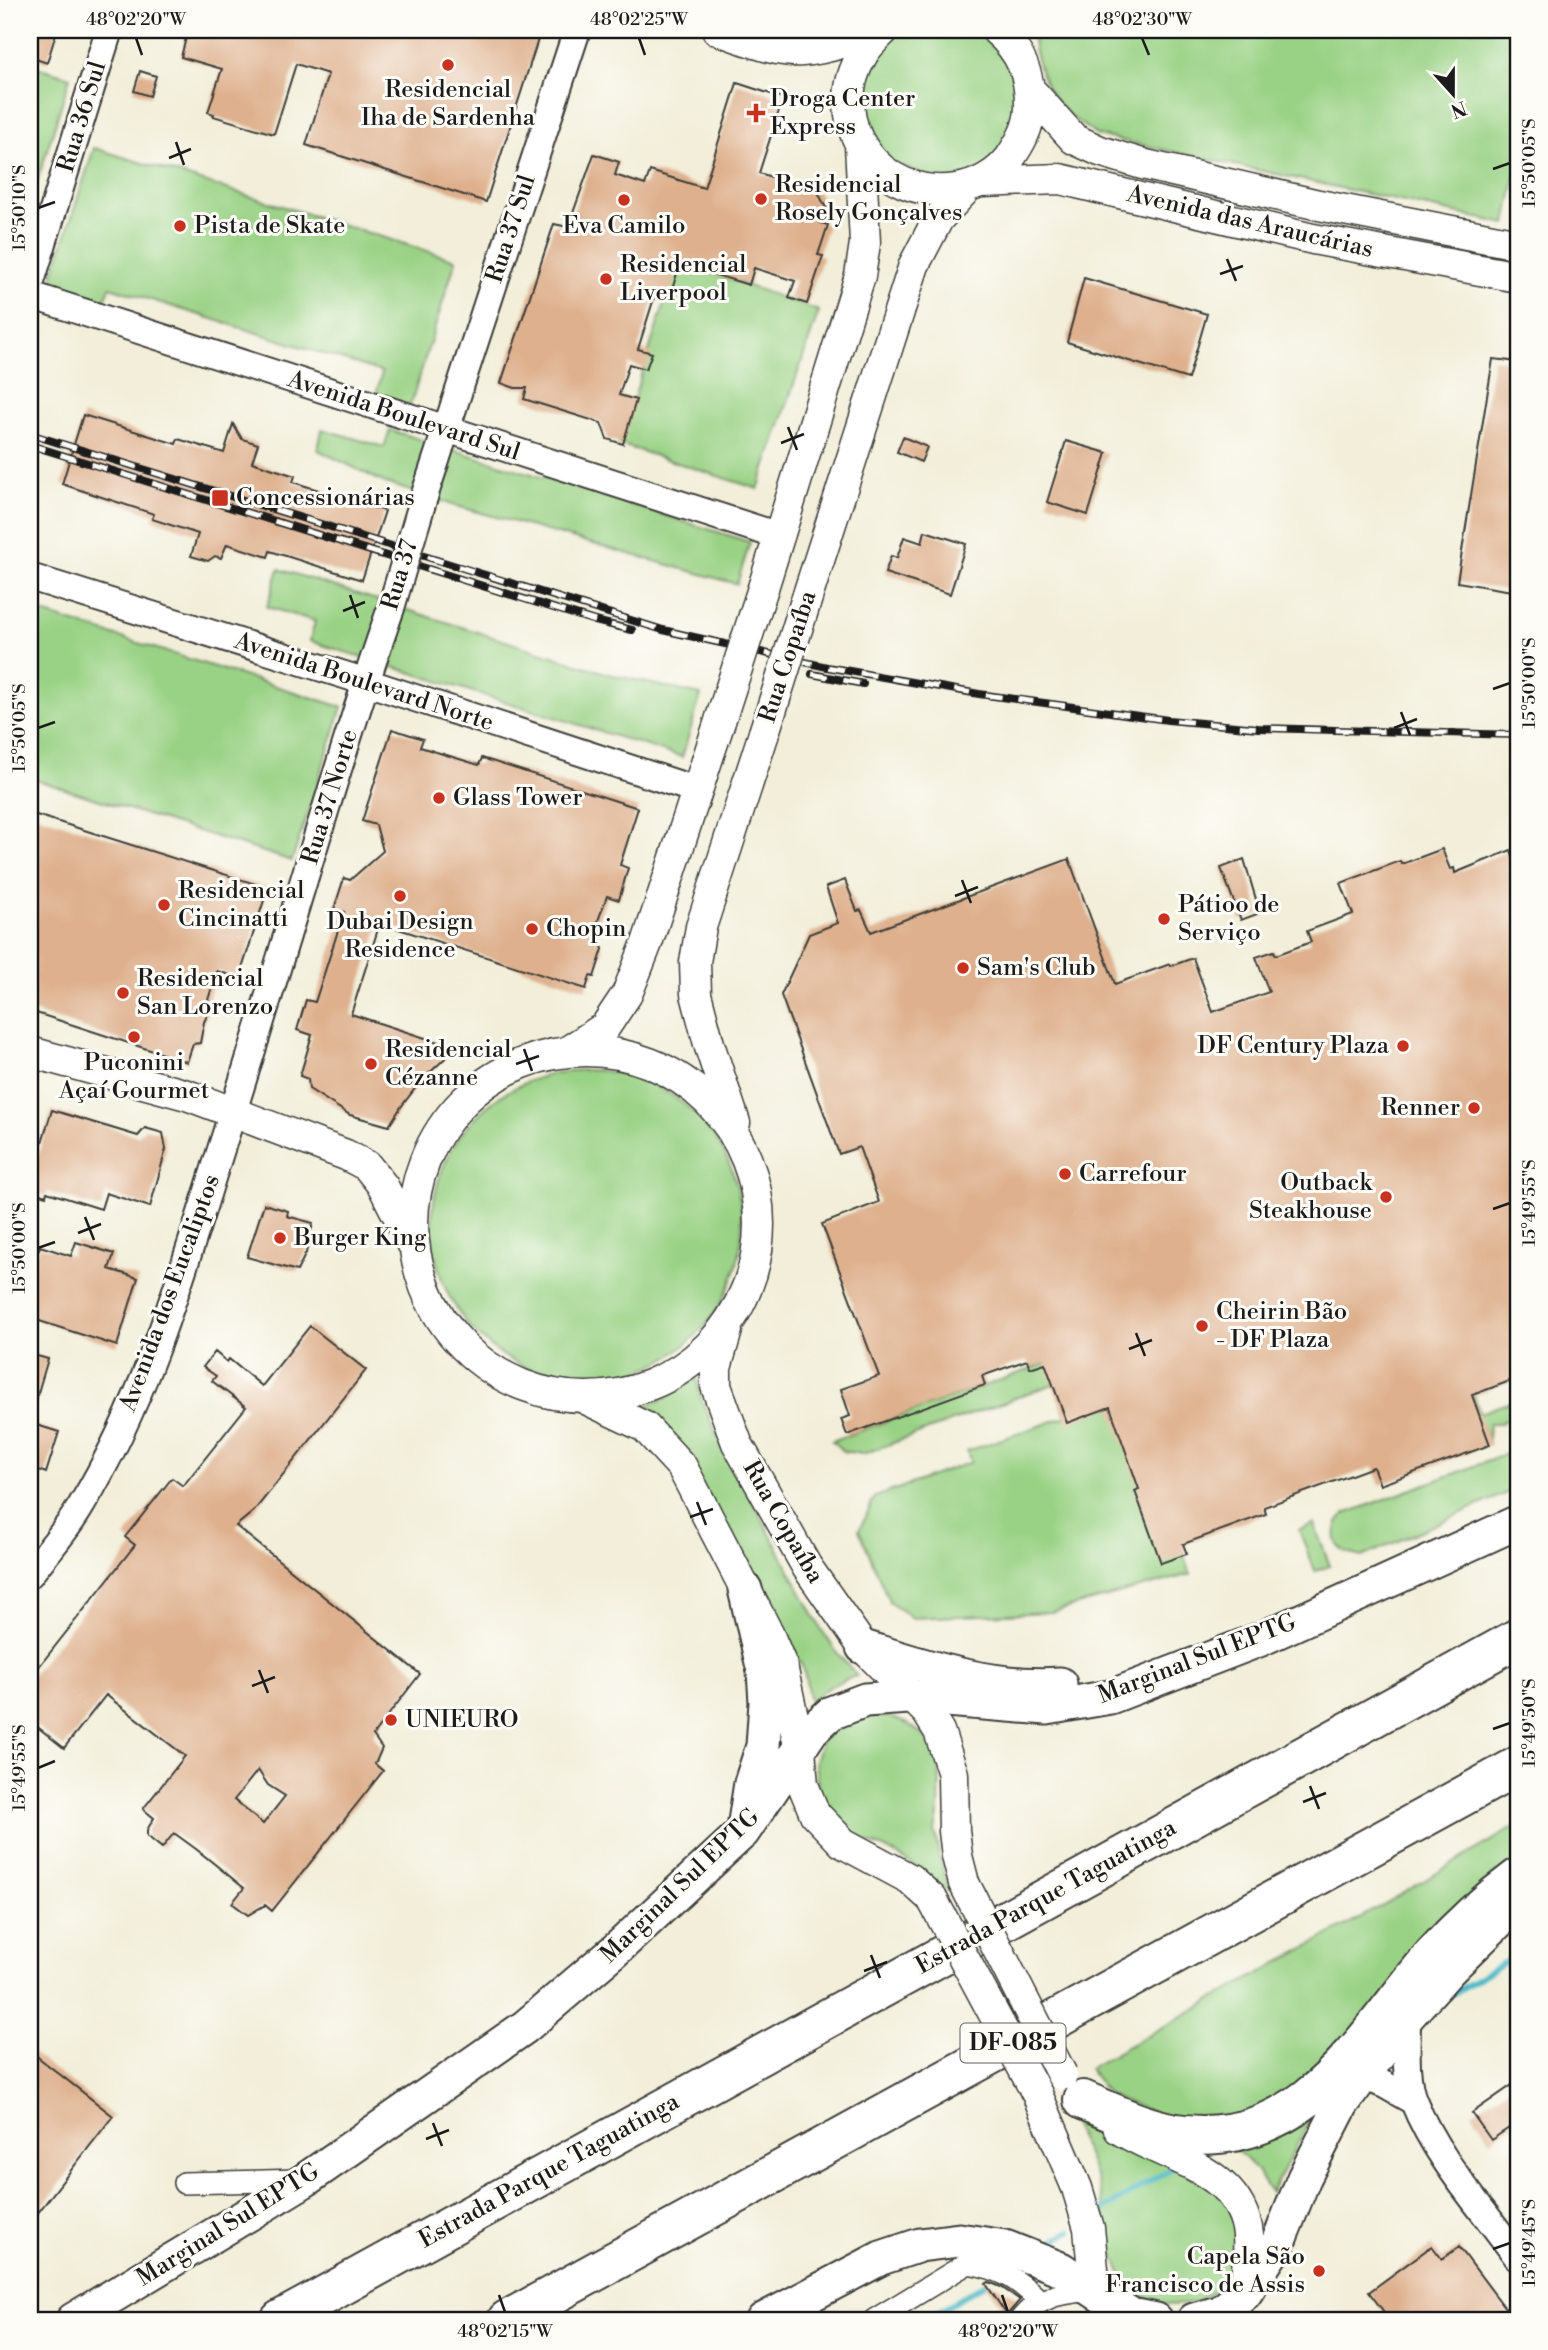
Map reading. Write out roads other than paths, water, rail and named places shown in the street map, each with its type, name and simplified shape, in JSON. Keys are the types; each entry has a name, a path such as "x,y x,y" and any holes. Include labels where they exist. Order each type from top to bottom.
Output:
{"highway":[{"name":"Estrada Parque Taguatinga","path":"279,2320 1518,1638"},
{"name":"DF-085","path":"507,2320 1518,1766"},
{"path":"1072,2088 1149,2127 1185,2134 1234,2133 1270,2122 1313,2095 1346,2064 1437,1951 1488,1900 1518,1878"}],"main road":[{"path":"717,30 769,46 801,51 883,30"},
{"path":"860,145 850,115 851,83 863,53 883,30"},
{"path":"996,30 1008,41 1021,60"},
{"path":"1020,30 1021,60 1031,91"},
{"name":"Avenida das Araucárias","path":"1031,91 1074,139 1100,151 1142,164 1319,205 1518,244"},
{"name":"Rua Copaíba","path":"741,1144 696,994 695,962 701,928 914,265 938,219 975,185 1004,166 1020,144 1030,118 1031,91"},
{"name":"Avenida das Araucárias","path":"860,145 880,169 906,186 937,192 975,185 1060,179 1313,239 1518,277"},
{"name":"Rua Copaíba","path":"568,1051 605,1027 627,994 647,943 763,588 860,276 866,243 860,145"},
{"path":"1313,239 1319,205"},
{"path":"30,1052 187,1095 346,1155 367,1166 383,1186 412,1243 420,1279 436,1314 460,1345 490,1369 524,1387 562,1396 584,1398 626,1393 666,1378 701,1354 729,1323 751,1281 760,1235 757,1188 741,1144 710,1101 669,1070 620,1053 568,1051 515,1065 469,1095 435,1138 415,1189 412,1243"},
{"name":"Rua Copaíba","path":"729,1323 716,1368 716,1386 737,1443 807,1567 863,1647 909,1697 927,1712 939,1731 953,1774 954,1831 964,1883 1072,2088"},
{"path":"584,1398 645,1427 682,1467 782,1666 800,1750 803,1785 815,1814 843,1843 910,1880 932,1899 1037,2094 1077,2188 1089,2228 1095,2290"},
{"name":"Marginal Sul EPTG","path":"73,2320 305,2180 525,2027 619,1947 743,1832 812,1730 831,1713 865,1700 909,1697 1047,1708 1110,1697 1261,1639 1518,1522"},
{"path":"743,1832 751,1783 763,1746 766,1702 764,1671 745,1589"},
{"path":"863,1647 966,1677 1039,1686 1171,1674"},
{"path":"1194,2320 1240,2307 1278,2243 1304,2178 1342,2104 1407,2017 1450,1969 1499,1921 1518,1907"},
{"path":"1072,2088 1099,2116 1130,2136 1213,2176 1233,2195 1248,2230 1240,2307"},
{"path":"763,2320 881,2258 920,2245 959,2240 1005,2247 1065,2271 1131,2315 1156,2320"}],"street":[{"name":"Rua 36 Sul","path":"30,285 109,30"},
{"name":"Rua 37 Sul","path":"444,428 577,30"},
{"name":"Avenida Boulevard Sul","path":"30,295 779,536"},
{"name":"Rua 37","path":"366,681 391,608 444,428"},
{"name":"Avenida Boulevard Norte","path":"30,577 366,681 696,790"},
{"name":"Rua 37 Norte","path":"233,1113 366,681"},
{"name":"Avenida dos Eucaliptos","path":"30,1574 80,1508 117,1440 151,1361 233,1113"},
{"path":"1407,2017 1413,2101 1443,2156 1518,2258"},
{"path":"1363,2076 1413,2101"},
{"path":"184,2183 305,2180"},
{"path":"874,2320 968,2263 1005,2247"},
{"path":"968,2263 994,2267 1011,2276 1041,2301"},
{"path":"1020,2320 1029,2309 1041,2301 1054,2296 1095,2290 1108,2320"}],"waterway":[{"path":"1441,2001 1518,1954"},
{"path":"1103,2210 1171,2169"},
{"path":"1048,2245 1070,2231"},
{"path":"925,2320 984,2284"}],"railway":[{"path":"30,434 663,630 827,667 979,694 1168,720 1258,728 1518,735"},
{"path":"30,445 595,621 632,630"},
{"path":"812,674 863,684"}],"place":[{"name":"Residencial Iha de Sardenha","path":"448,65"},
{"name":"Droga Center Express","path":"756,113"},
{"name":"Residencial Rosely Gonçalves","path":"761,199"},
{"name":"Eva Camilo","path":"624,200"},
{"name":"Pista de Skate","path":"180,226"},
{"name":"Residencial Liverpool","path":"606,279"},
{"name":"Concessionárias","path":"220,498"},
{"name":"Glass Tower","path":"439,798"},
{"name":"Dubai Design Residence","path":"400,896"},
{"name":"Residencial Cincinatti","path":"164,905"},
{"name":"Pátioo de Serviço","path":"1164,919"},
{"name":"Chopin","path":"532,929"},
{"name":"Sam's Club","path":"963,968"},
{"name":"Residencial San Lorenzo","path":"123,993"},
{"name":"Puconini Açaí Gourmet","path":"134,1037"},
{"name":"DF Century Plaza","path":"1403,1046"},
{"name":"Residencial Cézanne","path":"371,1064"},
{"name":"Renner","path":"1474,1108"},
{"name":"Carrefour","path":"1065,1174"},
{"name":"Outback Steakhouse","path":"1386,1197"},
{"name":"Burger King","path":"280,1238"},
{"name":"Cheirin Bão - DF Plaza","path":"1202,1326"},
{"name":"UNIEURO","path":"391,1720"},
{"name":"Capela São Francisco de Assis","path":"1319,2271"}]}
